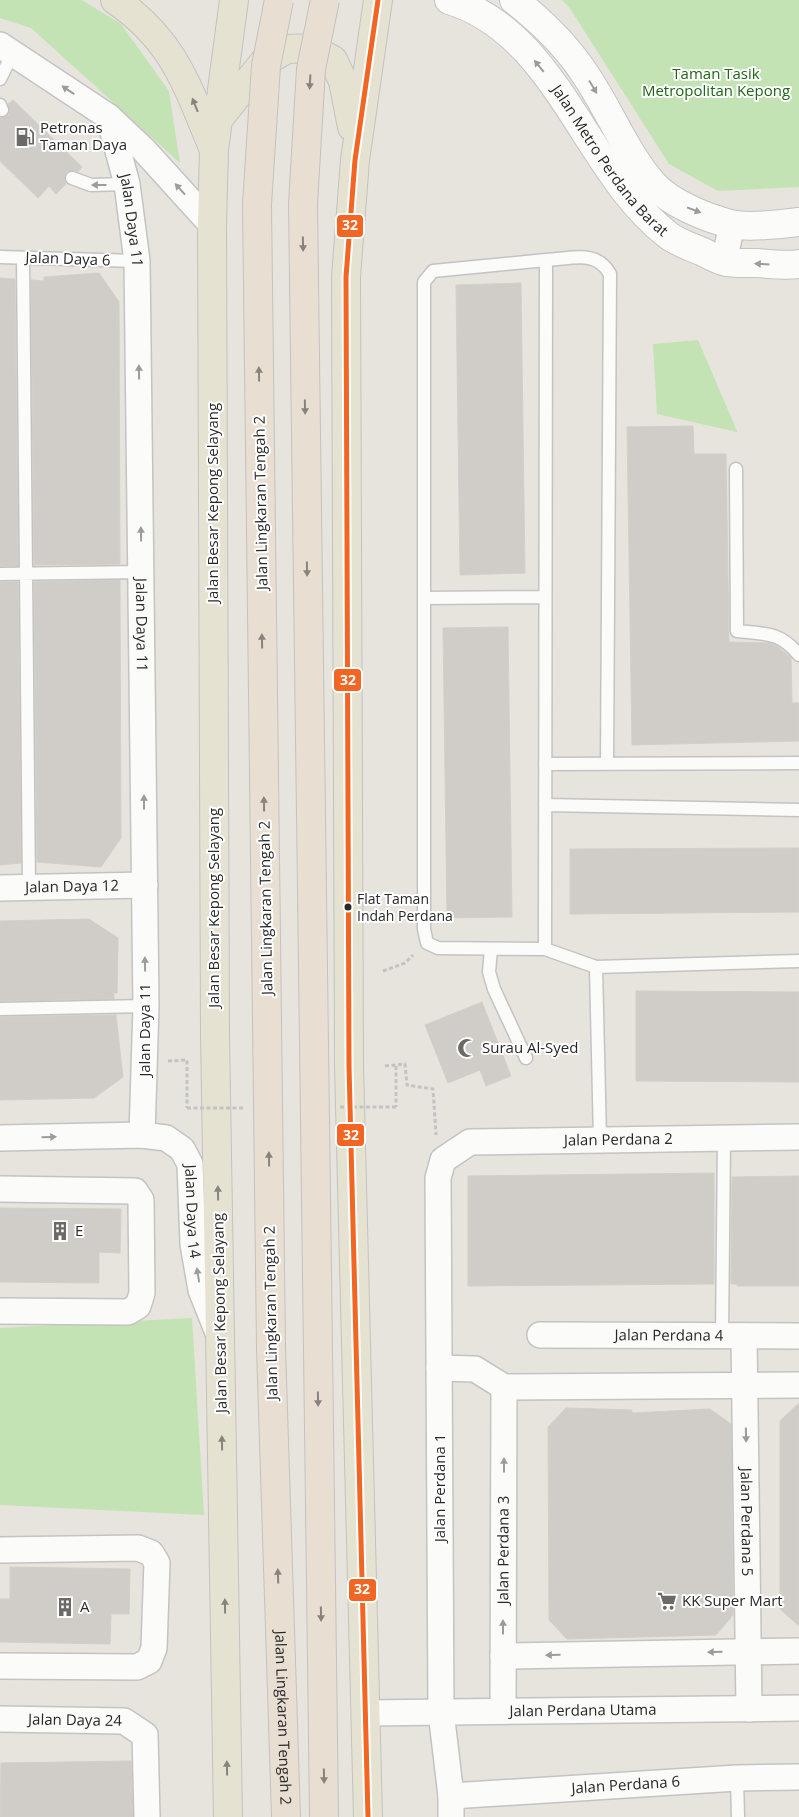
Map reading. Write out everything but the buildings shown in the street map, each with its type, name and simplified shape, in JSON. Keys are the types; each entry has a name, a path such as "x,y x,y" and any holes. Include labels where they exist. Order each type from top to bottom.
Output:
{"highway":[{"name":"Jalan Lingkaran Tengah 2","path":"279,0 266,66 257,204 271,1348 286,1817"},
{"path":"324,1817 302,204 311,70 325,0"}],"main road":[{"path":"115,0 135,14 162,43 186,82 214,150"},
{"name":"Jalan Besar Kepong Selayang","path":"228,1817 215,1034 212,225 214,150 220,117 234,0"},
{"path":"368,1817 367,1713 349,1066 346,277 355,160 378,0"},
{"path":"220,117 263,63 287,50 311,48 333,60 343,81 351,111 355,160"}],"street":[{"name":"Jalan Metro Perdana Barat","path":"449,0 487,17 513,37 537,64 574,113 612,175 633,202 669,236 724,262 799,264"},
{"name":"Jalan Metro Perdana Barat","path":"514,0 538,19 567,50 585,74 635,159 653,184 668,196 684,206 732,224 799,222"},
{"path":"7,49 108,117 143,149 212,225"},
{"name":"Jalan Daya 11","path":"108,117 127,184 137,261 146,1006 142,1135"},
{"path":"724,262 732,224"},
{"name":"Jalan Daya 12","path":"0,888 144,885"},
{"name":"Jalan Daya 14","path":"0,1138 142,1135 166,1138 182,1149 190,1164 194,1244 201,1290 220,1337"},
{"name":"Jalan Perdana 2","path":"443,1160 470,1142 799,1137"},
{"name":"Jalan Perdana 1","path":"443,1160 438,1178 441,1712 451,1806"},
{"path":"0,1190 135,1191 141,1200 142,1293 138,1306 128,1312 0,1311"},
{"name":"Jalan Perdana 4","path":"540,1335 799,1336"},
{"name":"Jalan Perdana 5","path":"733,1336 745,1386 749,1709"},
{"path":"439,1368 475,1369 504,1387 799,1385"},
{"name":"Jalan Perdana 3","path":"502,1711 504,1387"},
{"path":"0,1550 138,1548 151,1553 157,1563 154,1648 149,1661 138,1667 0,1666"},
{"path":"503,1656 799,1651"},
{"name":"Jalan Perdana Utama","path":"367,1713 799,1708"},
{"name":"Jalan Daya 24","path":"0,1719 124,1721 146,1735 147,1817"},
{"name":"Jalan Perdana 6","path":"451,1806 737,1778 799,1777"}],"lane":[{"path":"0,79 7,49"},
{"path":"72,178 90,185 127,184"},
{"name":"Jalan Daya 6","path":"0,257 137,261"},
{"path":"607,764 610,274 604,263 593,257 433,272 424,282 424,929 427,943 438,948 545,949 596,967 799,961"},
{"path":"23,258 29,888"},
{"path":"545,949 546,260"},
{"path":"736,469 737,631 776,635 791,646 799,655"},
{"path":"0,574 142,572"},
{"path":"424,598 545,597"},
{"path":"545,764 799,763"},
{"path":"545,805 799,810"},
{"path":"492,949 489,972 494,990 526,1058"},
{"path":"596,967 600,1140"},
{"path":"0,1009 146,1006"},
{"path":"724,1138 733,1336"},
{"path":"737,1778 738,1817"}],"path":[{"path":"383,971 405,963 427,943"},
{"path":"166,1061 187,1060 187,1108"},
{"path":"385,1066 406,1064 407,1085 433,1089 435,1133"},
{"path":"396,1066 396,1107"}],"green space":[{"path":"0,0 82,0 121,24 169,91 180,163 31,28 0,18"},
{"name":"Taman Tasik Metropolitan Kepong","path":"562,0 799,0 799,187 718,191 669,164 569,7"},
{"path":"698,340 737,432 657,414 653,344"},
{"path":"192,1318 204,1515 0,1505 0,1328"}],"transit line":[{"name":"32","path":"368,1817 349,1066 346,277 355,160 378,0"}],"place":[{"name":"Petronas Taman Daya","path":"25,137"},
{"name":"Flat Taman Indah Perdana","path":"348,907"},
{"name":"Surau Al-Syed","path":"467,1048"},
{"name":"E","path":"60,1231"},
{"name":"KK Super Mart","path":"667,1601"},
{"name":"A","path":"65,1607"}]}
